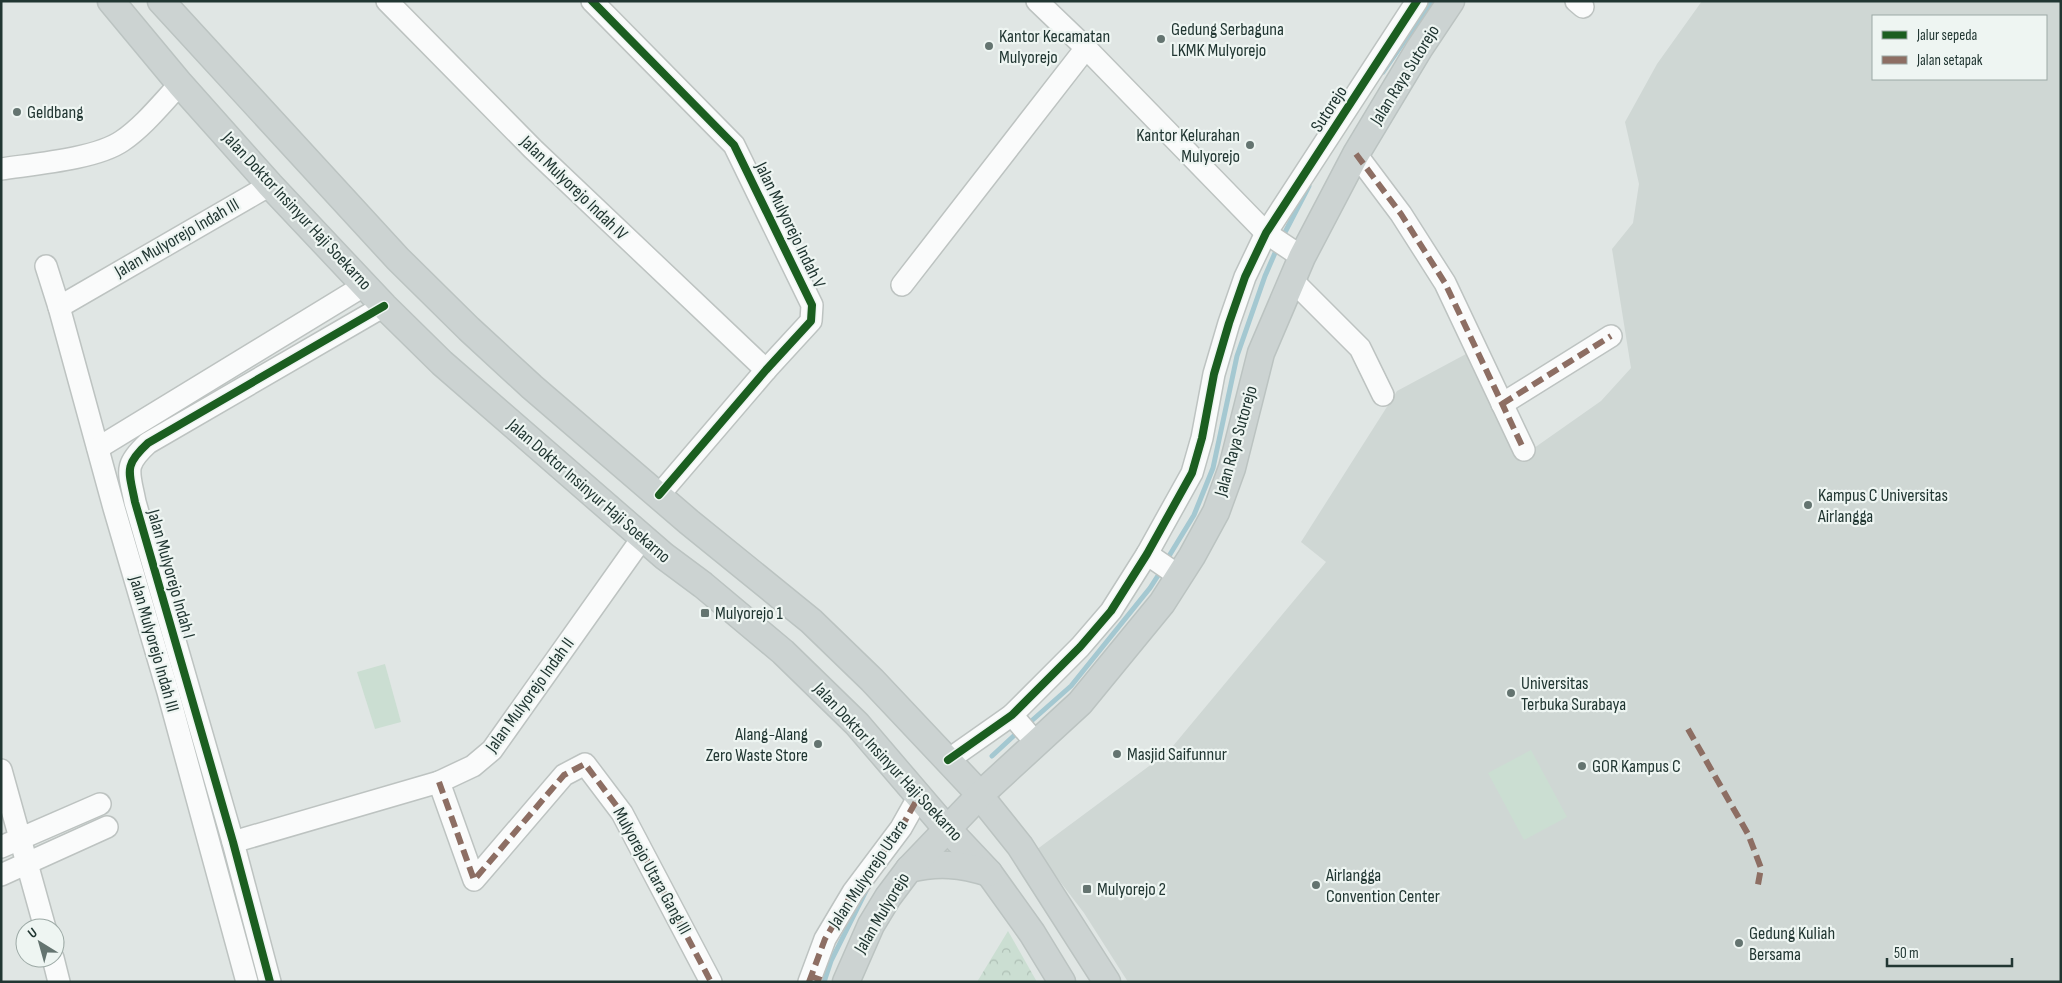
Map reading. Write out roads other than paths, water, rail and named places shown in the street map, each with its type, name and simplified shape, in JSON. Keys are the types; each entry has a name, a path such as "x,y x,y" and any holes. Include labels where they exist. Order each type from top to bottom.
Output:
{"main road":[{"name":"Jalan Doktor Insinyur Haji Soekarno","path":"111,1 180,84 255,192 370,314 464,382 664,556 783,652 857,724 933,813 989,873 1032,932 1062,982"},
{"path":"161,1 419,281 532,387 689,522 811,621 872,680 964,777 1020,846 1107,982"},
{"name":"Jalan Raya Sutorejo","path":"933,813 964,777 1033,740 1080,703 1162,603 1163,565 1216,512 1232,468 1260,353 1292,280 1298,254 1419,49 1451,1"},
{"path":"664,556 678,551 688,540 689,522"},
{"path":"703,586 700,568 709,557 728,552"},
{"name":"Jalan Mulyorejo","path":"822,980 870,925 909,868 933,813"},
{"path":"909,868 951,864 967,866 989,873"}],"street":[{"name":"Jalan Mulyorejo Indah IV","path":"387,1 533,150 766,370"},
{"name":"Jalan Mulyorejo Indah V","path":"592,1 734,145 812,305 810,321 659,495"},
{"path":"1037,1 1086,48 1269,235 1298,254"},
{"name":"Sutorejo","path":"964,777 1013,717 1080,647 1111,611 1163,565 1202,438 1214,374 1245,277 1269,235 1417,1"},
{"path":"902,285 1086,48"},
{"path":"1,169 92,154 107,149 121,142 133,132 180,84"},
{"path":"1356,154 1401,214 1445,283 1524,450"},
{"name":"Jalan Mulyorejo Indah III","path":"59,307 255,192"},
{"name":"Jalan Mulyorejo Indah III","path":"46,266 168,692 247,982"},
{"path":"1292,280 1360,348 1383,395"},
{"path":"98,448 351,295"},
{"name":"Jalan Mulyorejo Indah I","path":"270,982 233,842 187,688 135,502 130,463 134,456 148,443 370,314"},
{"path":"1502,404 1611,336"},
{"path":"180,398 190,418"},
{"name":"Jalan Mulyorejo Indah II","path":"233,842 439,782 472,766 492,750 643,537"},
{"path":"1013,717 1033,740"},
{"name":"Mulyorejo Utara Gang III","path":"439,782 474,880 564,775 585,764 622,813 712,982"},
{"path":"1,770 11,842 27,862 41,918"},
{"path":"11,842 100,804"},
{"name":"Jalan Mulyorejo Utara","path":"822,980 824,938 853,892 901,828 933,813"},
{"path":"1,875 107,827"},
{"path":"56,968 59,982"}],"waterway":[{"path":"1383,72 1432,1"},
{"path":"1282,238 1309,186"},
{"path":"1166,561 1194,515 1213,468 1237,356 1265,276 1278,246"},
{"path":"1028,724 1071,686 1150,588 1161,571"},
{"path":"992,756 1019,731"},
{"path":"824,982 831,961 867,889"}],"place":[{"name":"Gedung Serbaguna LKMK Mulyorejo","path":"1161,39"},
{"name":"Kantor Kecamatan Mulyorejo","path":"989,46"},
{"name":"Geldbang","path":"17,112"},
{"name":"Kantor Kelurahan Mulyorejo","path":"1250,145"},
{"name":"Kampus C Universitas Airlangga","path":"1808,505"},
{"name":"Mulyorejo 1","path":"705,613"},
{"name":"Universitas Terbuka Surabaya","path":"1511,693"},
{"name":"Alang-Alang Zero Waste Store","path":"818,744"},
{"name":"Masjid Saifunnur","path":"1117,754"},
{"name":"GOR Kampus C","path":"1582,766"},
{"name":"Airlangga Convention Center","path":"1316,885"},
{"name":"Mulyorejo 2","path":"1087,889"},
{"name":"Gedung Kuliah Bersama","path":"1739,943"}]}
